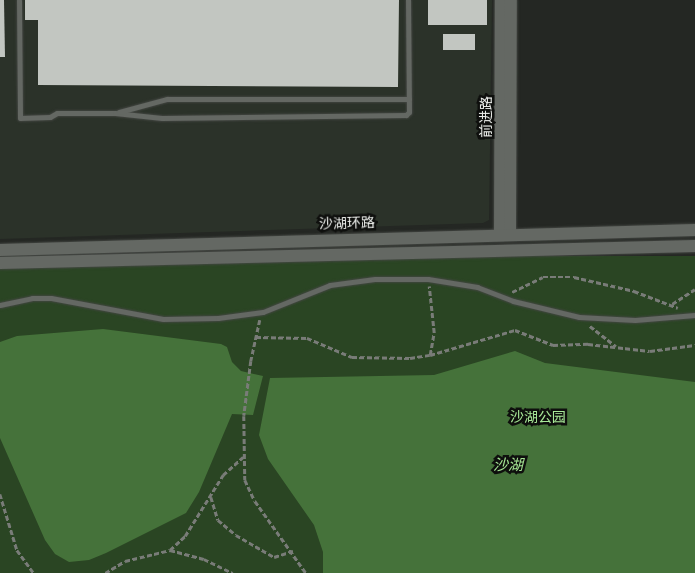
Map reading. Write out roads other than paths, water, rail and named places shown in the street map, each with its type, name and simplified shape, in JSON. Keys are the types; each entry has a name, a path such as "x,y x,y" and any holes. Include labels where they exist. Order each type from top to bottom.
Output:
{"street":[{"name":"前进路","path":"501,0 505,234"},
{"name":"前进路","path":"505,234 511,0"},
{"name":"沙湖环路","path":"0,250 695,230"},
{"path":"0,264 695,246"}],"lane":[{"path":"19,0 20,118 114,113 157,118 406,114 409,112 408,0"},
{"path":"114,113 167,99 409,99"},
{"path":"0,305 32,298 51,298 119,312 184,320 263,312 330,285 375,279 428,279 462,283 504,297 578,317 618,320 689,317 695,315"}],"water":[{"path":"103,329 221,344 227,347 232,362 241,371 263,376 253,415 232,414 199,492 186,513 106,553 89,560 69,562 55,554 45,540 0,438 0,342 17,336"},
{"name":"沙湖","path":"515,351 545,363 695,382 695,573 323,573 323,552 314,525 268,459 259,435 270,378 434,375"}],"park label":[{"name":"沙湖公园","path":"538,417"}]}
